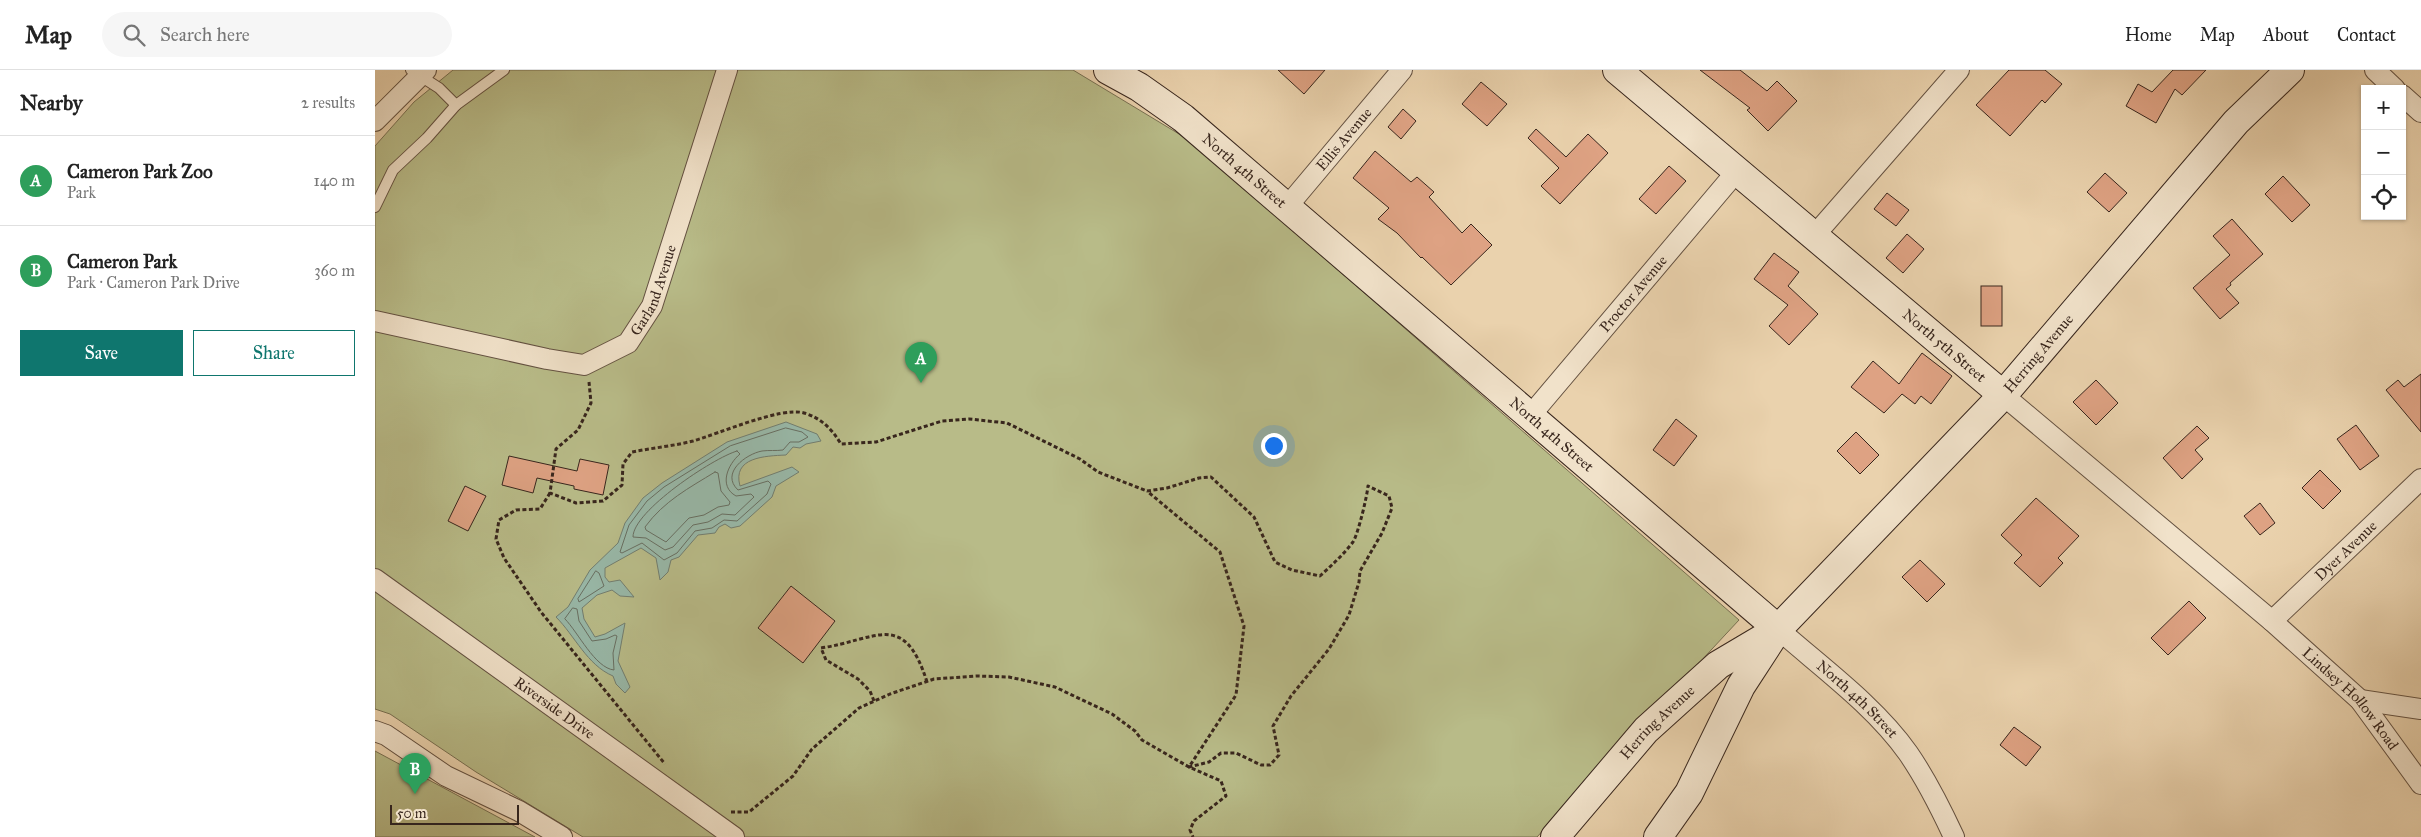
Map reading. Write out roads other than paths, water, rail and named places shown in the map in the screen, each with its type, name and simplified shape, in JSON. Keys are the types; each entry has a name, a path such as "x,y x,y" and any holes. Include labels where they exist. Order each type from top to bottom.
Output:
{"main road":[{"name":"North 4th Street","path":"1109,70 1139,87 1183,118 1778,629"},
{"name":"North 5th Street","path":"1617,70 2003,395"},
{"name":"Herring Avenue","path":"1658,837 1689,793 1741,686 1778,629 2003,395 2236,122 2290,70"},
{"name":"Herring Avenue","path":"1555,837 1646,730 1718,665 1778,629"}],"street":[{"name":"Garland Avenue","path":"375,321 547,359 584,365 628,343 652,306 727,70"},
{"name":"Ellis Avenue","path":"1286,208 1402,70"},
{"path":"1814,236 1959,70"},
{"path":"2375,70 2391,85"},
{"path":"375,121 419,72"},
{"path":"2406,99 2421,112"},
{"name":"Proctor Avenue","path":"1530,416 1737,171"},
{"name":"North 5th Street","path":"2003,395 2272,621"},
{"name":"Dyer Avenue","path":"2272,621 2421,479"},
{"name":"Riverside Drive","path":"375,579 734,837"},
{"name":"Lindsey Hollow Road","path":"2272,621 2360,700 2421,784"},
{"name":"North 4th Street","path":"1778,629 1866,706 1907,752 1941,810 1954,837"},
{"path":"2360,700 2421,709"},
{"path":"375,731 386,735 447,776 519,811 562,837"}],"lane":[{"path":"375,207 393,170 427,138 456,105 504,70"},
{"path":"419,72 456,105"}],"water":[{"path":"786,422 817,434 821,441 806,444 800,448 793,447 786,455 752,460 741,469 739,476 740,486 792,467 799,472 776,486 772,497 740,526 731,528 725,524 719,527 715,533 698,535 679,557 671,560 668,572 660,580 656,558 641,548 605,568 605,577 609,582 620,580 634,597 620,596 612,590 597,595 582,608 584,619 595,637 605,634 625,623 618,661 630,687 625,693 616,684 613,676 589,658 556,617 568,607 590,570 618,543 625,523 643,498 662,483 727,442"}],"place":[{"name":"Cameron Park Zoo","path":"921,383"},
{"name":"Cameron Park","path":"415,794"}]}
